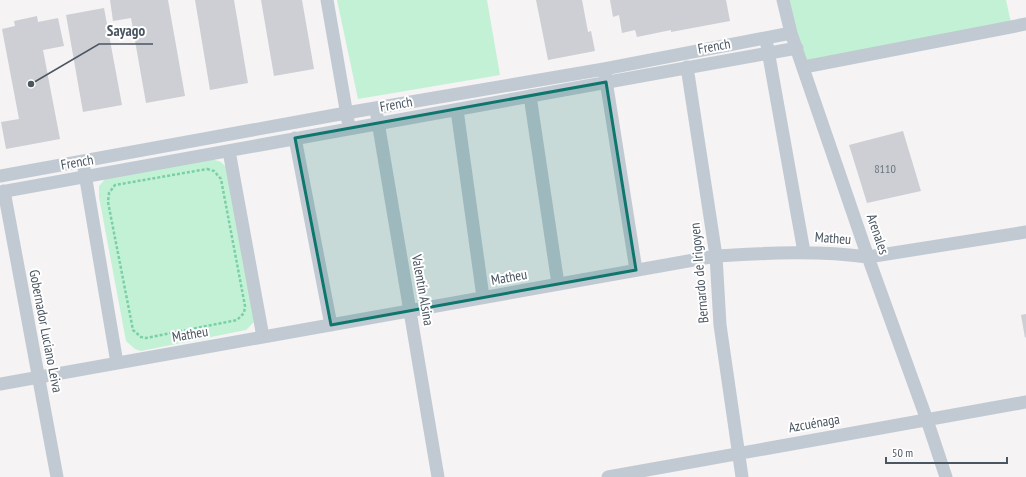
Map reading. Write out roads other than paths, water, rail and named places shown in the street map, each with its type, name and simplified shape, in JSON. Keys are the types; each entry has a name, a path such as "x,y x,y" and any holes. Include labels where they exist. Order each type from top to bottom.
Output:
{"street":[{"path":"327,0 349,129"},
{"name":"Arenales","path":"783,0 791,33 946,477"},
{"path":"804,67 1026,24"},
{"name":"French","path":"0,176 346,113 604,69 791,33"},
{"path":"765,38 804,252"},
{"name":"French","path":"2,192 295,138 458,110 768,52 797,48"},
{"name":"Bernardo de Irigoyen","path":"687,67 716,256 720,325 737,453 742,477"},
{"path":"604,69 636,270"},
{"path":"530,96 558,284"},
{"name":"Valentín Alsina","path":"375,108 438,477"},
{"path":"458,110 483,298"},
{"path":"295,138 331,325"},
{"path":"229,150 263,337"},
{"path":"82,161 117,363"},
{"name":"Gobernador Luciano Leiva","path":"2,192 57,477"},
{"name":"Matheu","path":"0,384 716,256 804,252 842,253 868,256 1026,232"},
{"name":"Azcuénaga","path":"608,477 1026,402"}],"place":[{"name":"Sayago","path":"31,84"}]}
